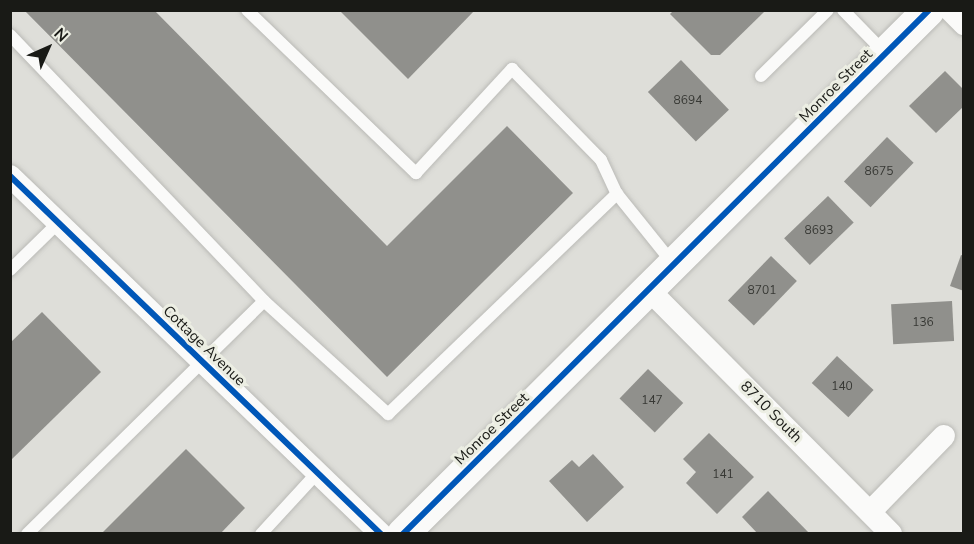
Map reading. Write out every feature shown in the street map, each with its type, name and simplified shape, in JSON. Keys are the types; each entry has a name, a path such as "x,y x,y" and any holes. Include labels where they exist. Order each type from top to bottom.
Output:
{"street":[{"name":"Monroe Street","path":"403,534 650,291 929,10"},
{"path":"950,10 963,24"},
{"name":"Cottage Avenue","path":"10,176 381,534"},
{"name":"8710 South","path":"650,291 891,534"},
{"path":"870,512 944,436"}],"lane":[{"path":"248,10 416,173 512,69 601,160 617,194 675,266"},
{"path":"761,76 828,10"},
{"path":"843,10 886,54"},
{"path":"10,35 264,301 388,414 617,194"},
{"path":"10,270 59,222"},
{"path":"27,534 264,301"},
{"path":"261,534 318,472"}],"building":[{"path":"24,10 154,10 387,246 507,126 573,193 387,377"},
{"path":"339,10 475,10 408,79"},
{"path":"674,10 766,10 720,55 711,55 670,14"},
{"path":"681,60 729,110 696,142 648,92"},
{"path":"945,71 964,90 964,106 936,133 909,106"},
{"path":"887,137 914,163 871,207 844,182"},
{"path":"828,196 854,223 810,265 784,238"},
{"path":"961,255 964,256 964,291 950,286"},
{"path":"771,256 797,281 754,326 728,301"},
{"path":"952,301 954,341 893,344 891,304"},
{"path":"42,312 101,372 10,461 10,343"},
{"path":"837,356 874,390 848,417 812,383"},
{"path":"648,369 683,403 655,433 620,398"},
{"path":"709,433 754,477 717,514 686,483 696,472 683,459"},
{"path":"186,449 245,508 220,534 101,534"},
{"path":"593,454 624,487 587,522 549,481 572,460 579,467"},
{"path":"768,491 810,534 758,534 742,517"}],"cycle path":[{"path":"403,534 929,10"},
{"path":"10,176 381,534"}]}
